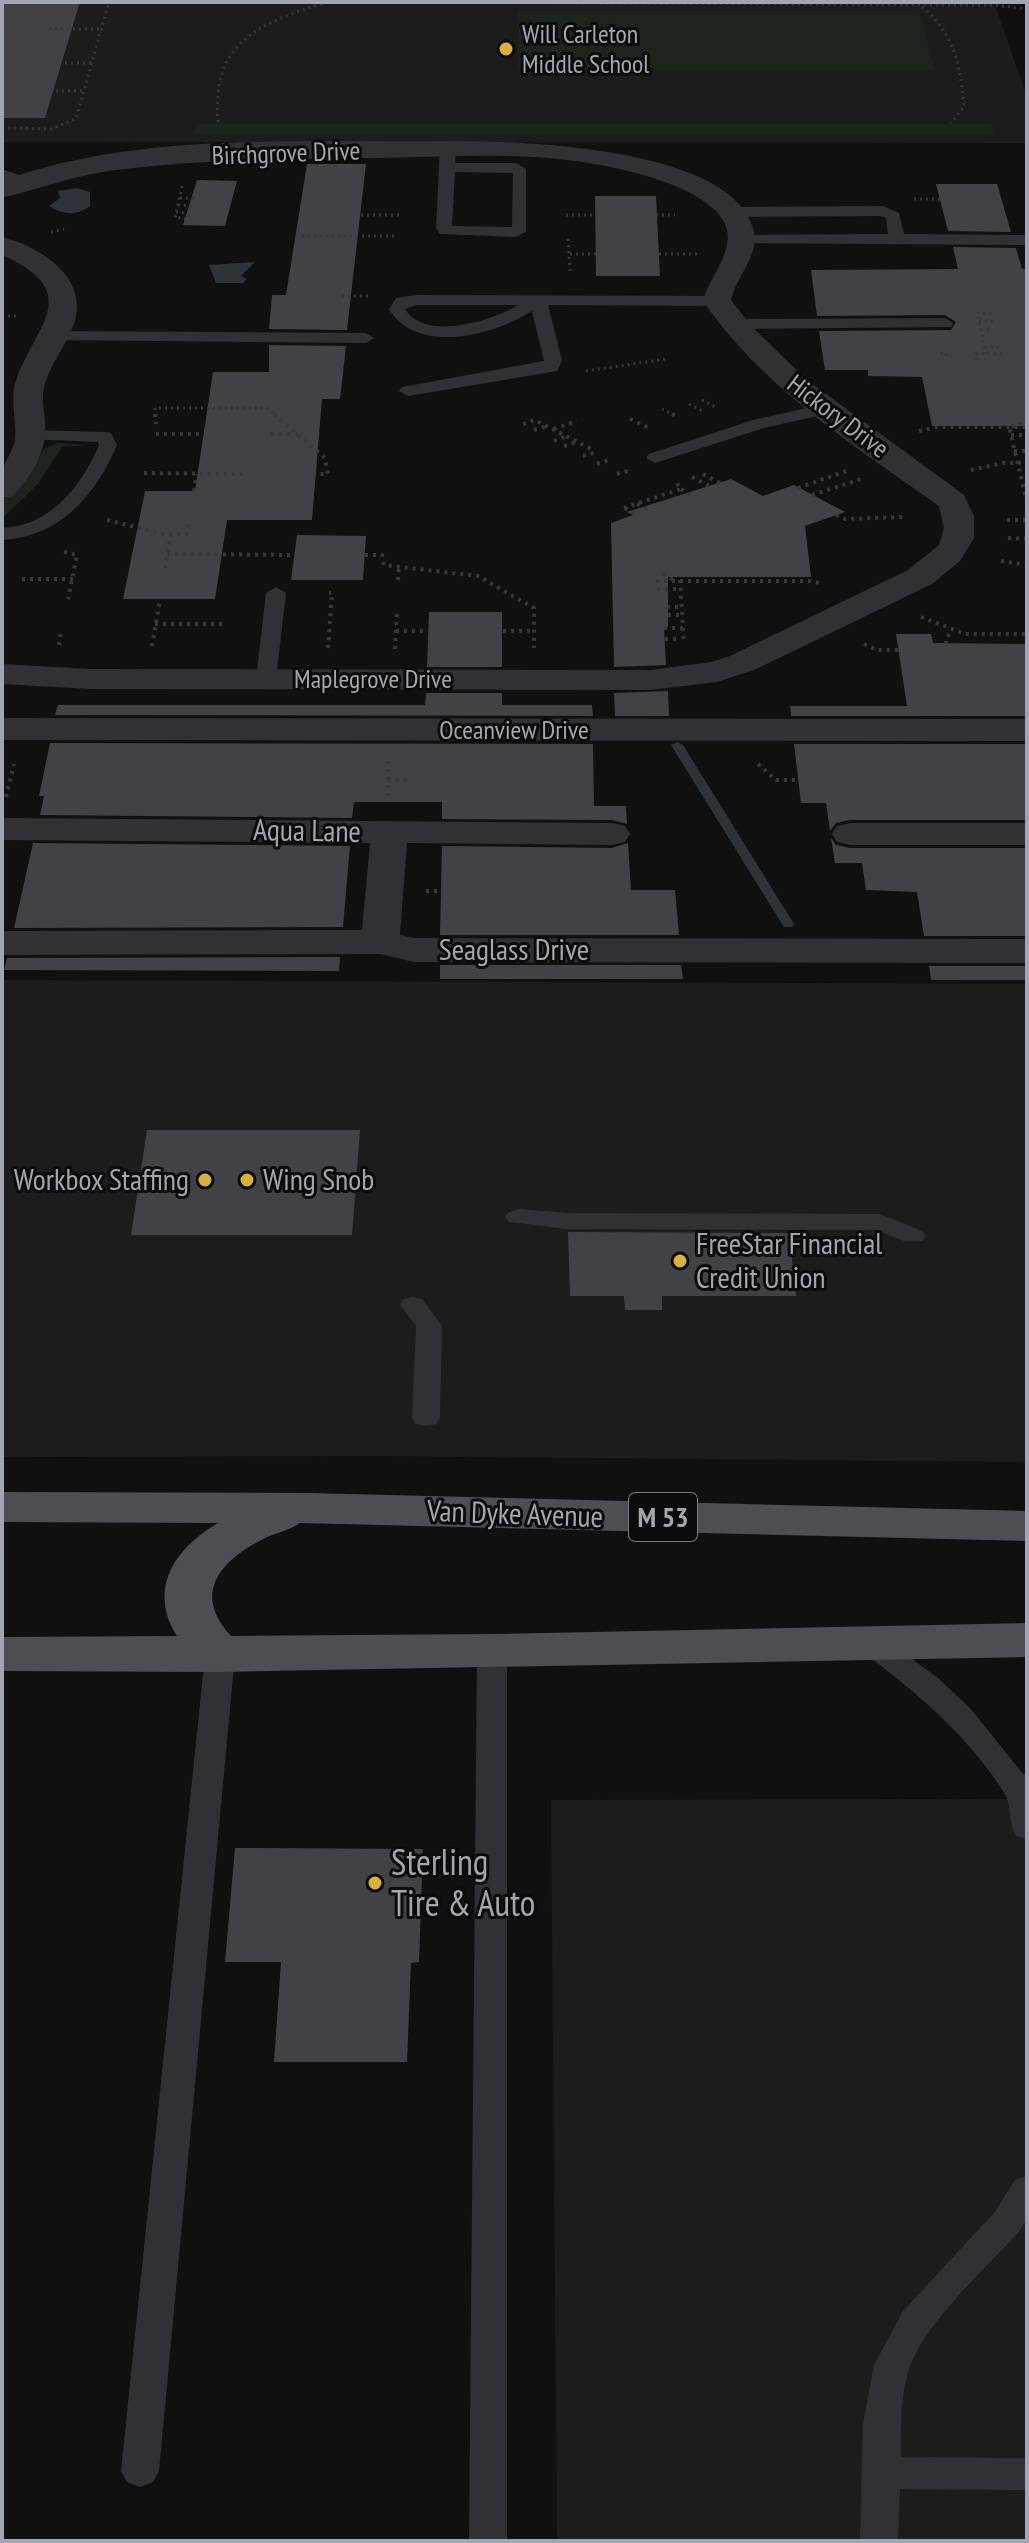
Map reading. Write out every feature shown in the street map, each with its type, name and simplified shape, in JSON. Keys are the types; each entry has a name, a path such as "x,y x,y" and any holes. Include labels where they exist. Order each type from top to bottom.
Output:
{"main road":[{"name":"Van Dyke Avenue","path":"2,1507 307,1508 1027,1526"},
{"path":"220,1655 195,1627 188,1609 189,1588 198,1567 215,1548 238,1532 265,1520 307,1508"},
{"path":"2,1654 220,1655 1027,1640"}],"street":[{"name":"Birchgrove Drive","path":"9,182 123,161 284,151 448,158 574,153 645,168 680,181 737,225"},
{"path":"717,301 719,288 739,255 737,225"},
{"path":"2,245 27,255 46,270 60,286 66,303 55,336 32,377 27,402 31,435 20,470 2,489"},
{"name":"Hickory Drive","path":"717,301 782,376 953,502 961,521 958,543 944,561 920,577 742,663"},
{"name":"Maplegrove Drive","path":"2,674 90,679 650,680 717,672 742,663"},
{"name":"Oceanview Drive","path":"9,743 1027,730"},
{"name":"Aqua Lane","path":"3,817 365,830 388,820 612,834"},
{"path":"380,942 388,820"},
{"path":"850,834 1027,834"},
{"name":"Seaglass Drive","path":"2,943 380,942 414,950 1027,951"}],"lane":[{"path":"448,158 516,168 521,172 520,229 515,232 446,231 448,158"},
{"path":"737,225 883,211 893,216 897,239"},
{"path":"737,225 897,239 1027,240"},
{"path":"538,300 500,322 470,329 417,327 400,318 397,309 408,300 538,300 717,301"},
{"path":"408,391 551,367 553,361 538,300"},
{"path":"737,324 945,323"},
{"path":"55,336 366,338"},
{"path":"655,458 759,424 824,409"},
{"path":"2,534 20,535 37,530 64,508 102,461 108,445 105,437 91,435 31,435"},
{"path":"266,679 276,593"},
{"path":"518,1217 567,1221 869,1221 891,1224 913,1236"},
{"path":"413,1305 429,1326 426,1418"},
{"path":"870,1643 927,1685 959,1715 1025,1790 1027,1828"},
{"path":"488,2541 492,1651"},
{"path":"140,2471 220,1655"},
{"path":"879,2541 882,2424 892,2365 916,2321 1006,2223 1027,2190"},
{"path":"882,2473 1027,2474"}],"path":[{"path":"82,2 274,2"},
{"path":"2,128 53,128 76,119 109,2"},
{"path":"218,123 214,91 228,55 263,27 326,2"},
{"path":"444,2 993,5 1027,9"},
{"path":"919,5 933,13 947,30 957,66 964,107 951,123"},
{"path":"49,29 101,29"},
{"path":"65,63 92,63"},
{"path":"56,91 84,91"},
{"path":"184,177 175,218 185,218"},
{"path":"180,198 197,198"},
{"path":"909,199 940,199"},
{"path":"178,205 195,206"},
{"path":"176,212 187,213"},
{"path":"361,215 399,215"},
{"path":"566,215 595,215"},
{"path":"302,236 398,236"},
{"path":"568,239 570,285"},
{"path":"570,254 596,254"},
{"path":"659,254 707,254"},
{"path":"342,296 375,296"},
{"path":"986,354 977,313 994,314"},
{"path":"2,316 17,316"},
{"path":"979,321 996,321"},
{"path":"981,330 993,330"},
{"path":"985,347 1002,347"},
{"path":"977,360 976,354 994,357 1003,354"},
{"path":"586,371 666,359 664,357"},
{"path":"156,424 155,408 267,408 325,458 328,474 316,474"},
{"path":"662,409 686,421"},
{"path":"630,419 654,431"},
{"path":"523,424 535,420 595,451 583,456"},
{"path":"553,429 577,421"},
{"path":"1009,427 1022,424"},
{"path":"534,430 547,426"},
{"path":"910,433 942,426 1027,427"},
{"path":"1009,427 1027,502"},
{"path":"156,434 204,434"},
{"path":"271,434 298,434"},
{"path":"1011,435 1027,435"},
{"path":"554,441 567,436"},
{"path":"564,446 577,442"},
{"path":"1014,451 1027,451"},
{"path":"597,464 611,459"},
{"path":"970,470 1027,463"},
{"path":"617,474 631,470"},
{"path":"798,488 851,470"},
{"path":"698,471 720,483"},
{"path":"144,473 245,474"},
{"path":"194,491 197,474"},
{"path":"1020,474 1027,474"},
{"path":"687,475 709,486"},
{"path":"812,495 864,478"},
{"path":"673,479 690,495"},
{"path":"636,515 624,508 681,489"},
{"path":"661,496 670,501"},
{"path":"637,504 649,510"},
{"path":"836,515 845,519 902,517"},
{"path":"107,520 171,534 187,534 189,520"},
{"path":"1007,520 1027,520"},
{"path":"165,568 171,534"},
{"path":"1008,538 1027,539"},
{"path":"64,552 77,555 68,599"},
{"path":"167,554 294,555"},
{"path":"365,555 382,555 384,565 478,576 534,608 534,656"},
{"path":"1001,561 1027,565"},
{"path":"398,580 399,567"},
{"path":"663,574 677,580 684,642 688,645"},
{"path":"656,581 687,577 804,579 831,587"},
{"path":"22,579 73,579"},
{"path":"657,589 680,589"},
{"path":"329,593 332,593 328,652 341,652"},
{"path":"152,651 160,599"},
{"path":"667,607 682,607"},
{"path":"395,652 397,612"},
{"path":"668,615 682,615"},
{"path":"920,617 971,634 1025,634 1025,644"},
{"path":"155,624 222,624"},
{"path":"664,628 683,628"},
{"path":"946,644 946,638 953,630"},
{"path":"396,631 428,631"},
{"path":"503,631 534,631"},
{"path":"971,634 973,644"},
{"path":"1005,634 1007,644"},
{"path":"863,643 877,650 898,650"},
{"path":"3,817 9,778 9,743"},
{"path":"388,820 389,754"},
{"path":"752,760 776,780 799,780"},
{"path":"2,778 9,778"},
{"path":"388,780 409,780"}],"shaded area":[{"name":"Will Carleton Middle School","path":"2,2 994,2 1027,97 1027,143 2,142"},
{"path":"518,11 919,11 935,70 518,70"},
{"path":"196,124 991,124 994,134 194,134"},
{"path":"77,188 90,192 90,206 69,213 49,206 60,198 58,191"},
{"path":"255,262 241,276 247,279 243,283 216,283 209,265"},
{"path":"58,443 90,445 62,447 38,484 2,519 2,501 24,482 44,449"},
{"path":"2,980 1027,984 1027,1462 379,1456 2,1457"},
{"path":"1027,1799 1027,2541 557,2541 551,1800"}],"building":[{"path":"2,2 80,2 45,118 2,118"},
{"path":"307,164 366,164 347,330 269,329 272,295 286,295"},
{"path":"197,180 237,181 225,226 183,225"},
{"path":"936,184 997,184 1011,232 948,231"},
{"path":"595,196 656,196 660,276 596,276"},
{"path":"953,247 1016,248 1022,269 1027,269 1027,426 932,426 922,377 868,376 868,370 825,370 819,331 951,330 956,322 945,315 817,316 811,270 958,269"},
{"path":"269,345 346,346 340,399 322,399 312,520 227,520 215,599 123,599 145,491 195,491 213,372 269,372"},
{"path":"731,479 763,496 794,485 845,512 805,526 811,577 668,577 668,627 664,627 666,665 614,667 611,523 633,515 627,512"},
{"path":"297,535 366,536 363,580 291,580"},
{"path":"429,612 502,612 502,667 427,667"},
{"path":"896,634 931,634 933,643 1027,644 1027,716 791,716 790,706 907,706"},
{"path":"668,691 669,716 615,716 614,693"},
{"path":"426,693 502,693 502,705 592,705 593,716 55,715 58,705 425,705"},
{"path":"50,743 593,744 594,806 626,806 627,824 612,820 442,819 442,802 354,802 352,818 40,815 44,796 39,796"},
{"path":"794,744 1027,744 1027,820 850,820 836,823 830,831 826,803 801,803"},
{"path":"831,838 836,845 850,848 1027,848 1027,936 924,936 917,892 866,890 862,863 835,863"},
{"path":"33,843 350,846 343,927 14,928"},
{"path":"628,843 631,890 675,890 679,935 440,935 442,846 612,848"},
{"path":"340,957 339,971 4,970 7,958"},
{"path":"440,965 681,965 683,979 440,979"},
{"path":"929,966 1027,966 1027,980 931,980"},
{"path":"147,1130 360,1130 352,1235 131,1235"},
{"name":"FreeStar Financial Credit Union","path":"568,1232 789,1233 796,1296 662,1296 662,1310 625,1310 624,1296 570,1296"},
{"path":"235,1848 423,1849 419,1962 411,1963 407,2062 274,2062 281,1962 225,1962"}],"waterway":[{"path":"677,745 788,924"}],"place":[{"name":"Will Carleton Middle School","path":"506,49"},
{"name":"Workbox Staffing","path":"205,1180"},
{"name":"Wing Snob","path":"247,1180"},
{"name":"FreeStar Financial Credit Union","path":"680,1261"},
{"name":"Sterling Tire & Auto","path":"375,1883"}]}
